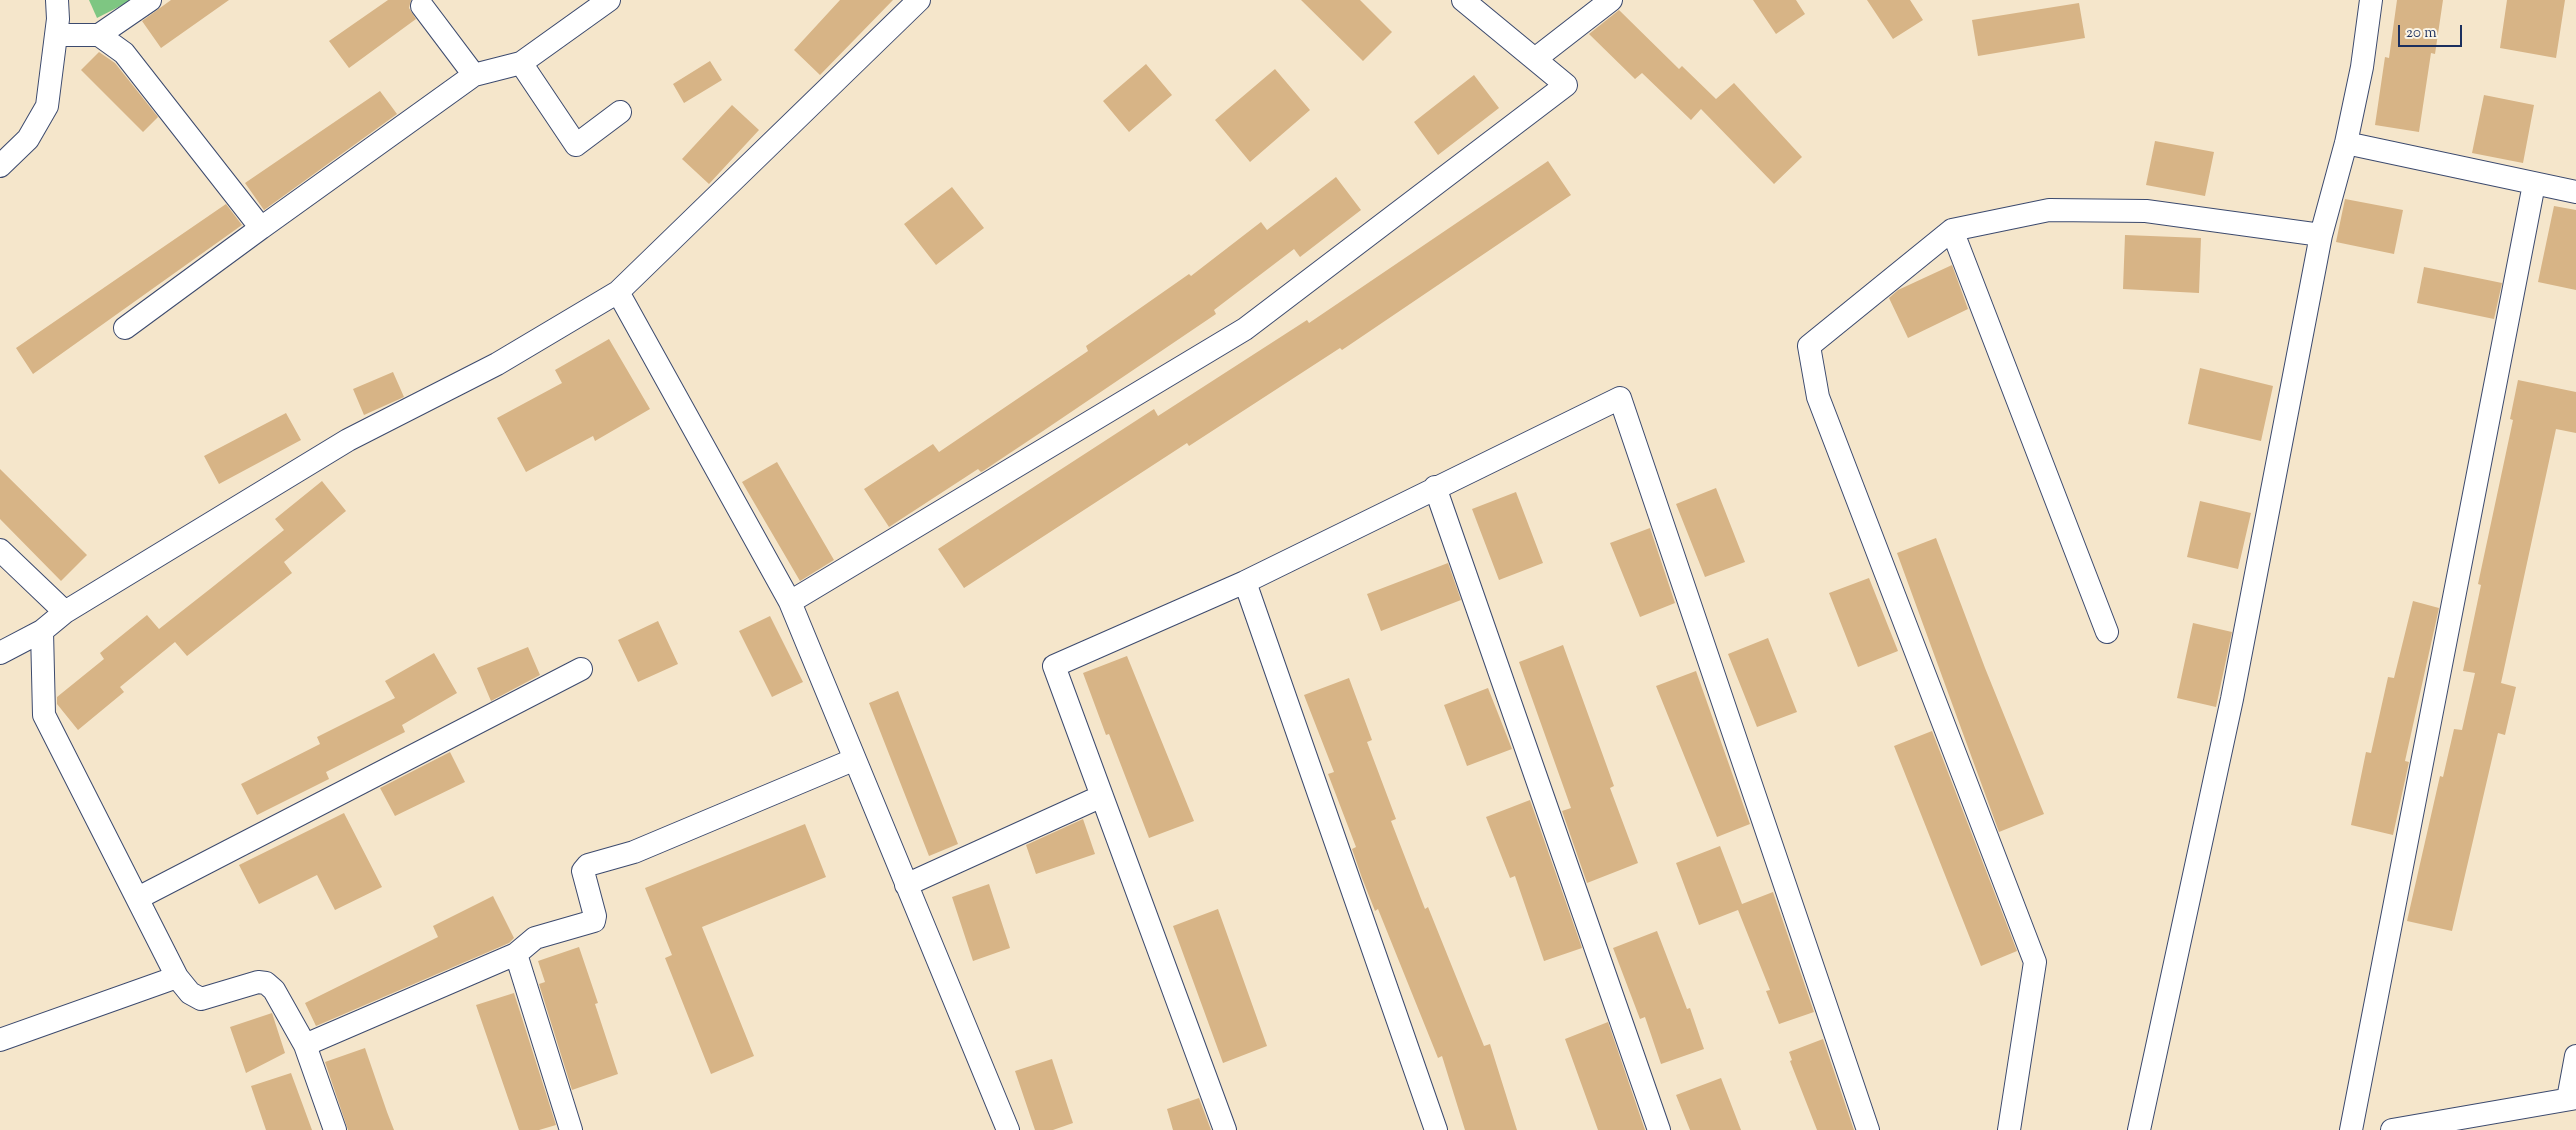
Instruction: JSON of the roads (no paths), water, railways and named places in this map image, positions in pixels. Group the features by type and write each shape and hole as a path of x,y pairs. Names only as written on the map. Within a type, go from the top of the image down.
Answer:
{"street":[{"path":"0,166 28,139 47,106 56,35 57,0"},
{"path":"56,35 99,35 150,0"},
{"path":"125,328 474,75 521,63 609,0"},
{"path":"0,653 42,631 64,612 348,440 497,364 618,292 918,0"},
{"path":"790,602 1245,329 1566,85 1463,0"},
{"path":"1535,59 1611,0"},
{"path":"2138,1130 2232,699 2321,235 2346,143 2362,67 2370,0"},
{"path":"422,6 474,75"},
{"path":"99,35 124,53 261,228"},
{"path":"521,63 576,145 620,112"},
{"path":"2346,143 2576,192"},
{"path":"2350,1130 2534,184"},
{"path":"2009,1130 2035,962 1818,397 1809,346 1952,230 2049,210 2117,210 2146,211 2321,235"},
{"path":"1952,230 2107,632"},
{"path":"618,292 790,602 853,760 1008,1130"},
{"path":"1225,1130 1054,666 1245,582 1435,487 1620,398 1868,1130"},
{"path":"1435,487 1659,1130"},
{"path":"0,550 64,612"},
{"path":"1245,582 1436,1130"},
{"path":"42,631 44,715 177,977 190,994 200,999 258,982 266,983 274,990 305,1045 335,1130"},
{"path":"138,898 581,669"},
{"path":"305,1045 516,954 535,938 594,921 595,916 583,871 588,865 634,852 853,760"},
{"path":"906,885 1102,796"},
{"path":"516,954 571,1130"},
{"path":"0,1040 177,977"},
{"path":"2392,1130 2572,1098 2576,1056"}]}
